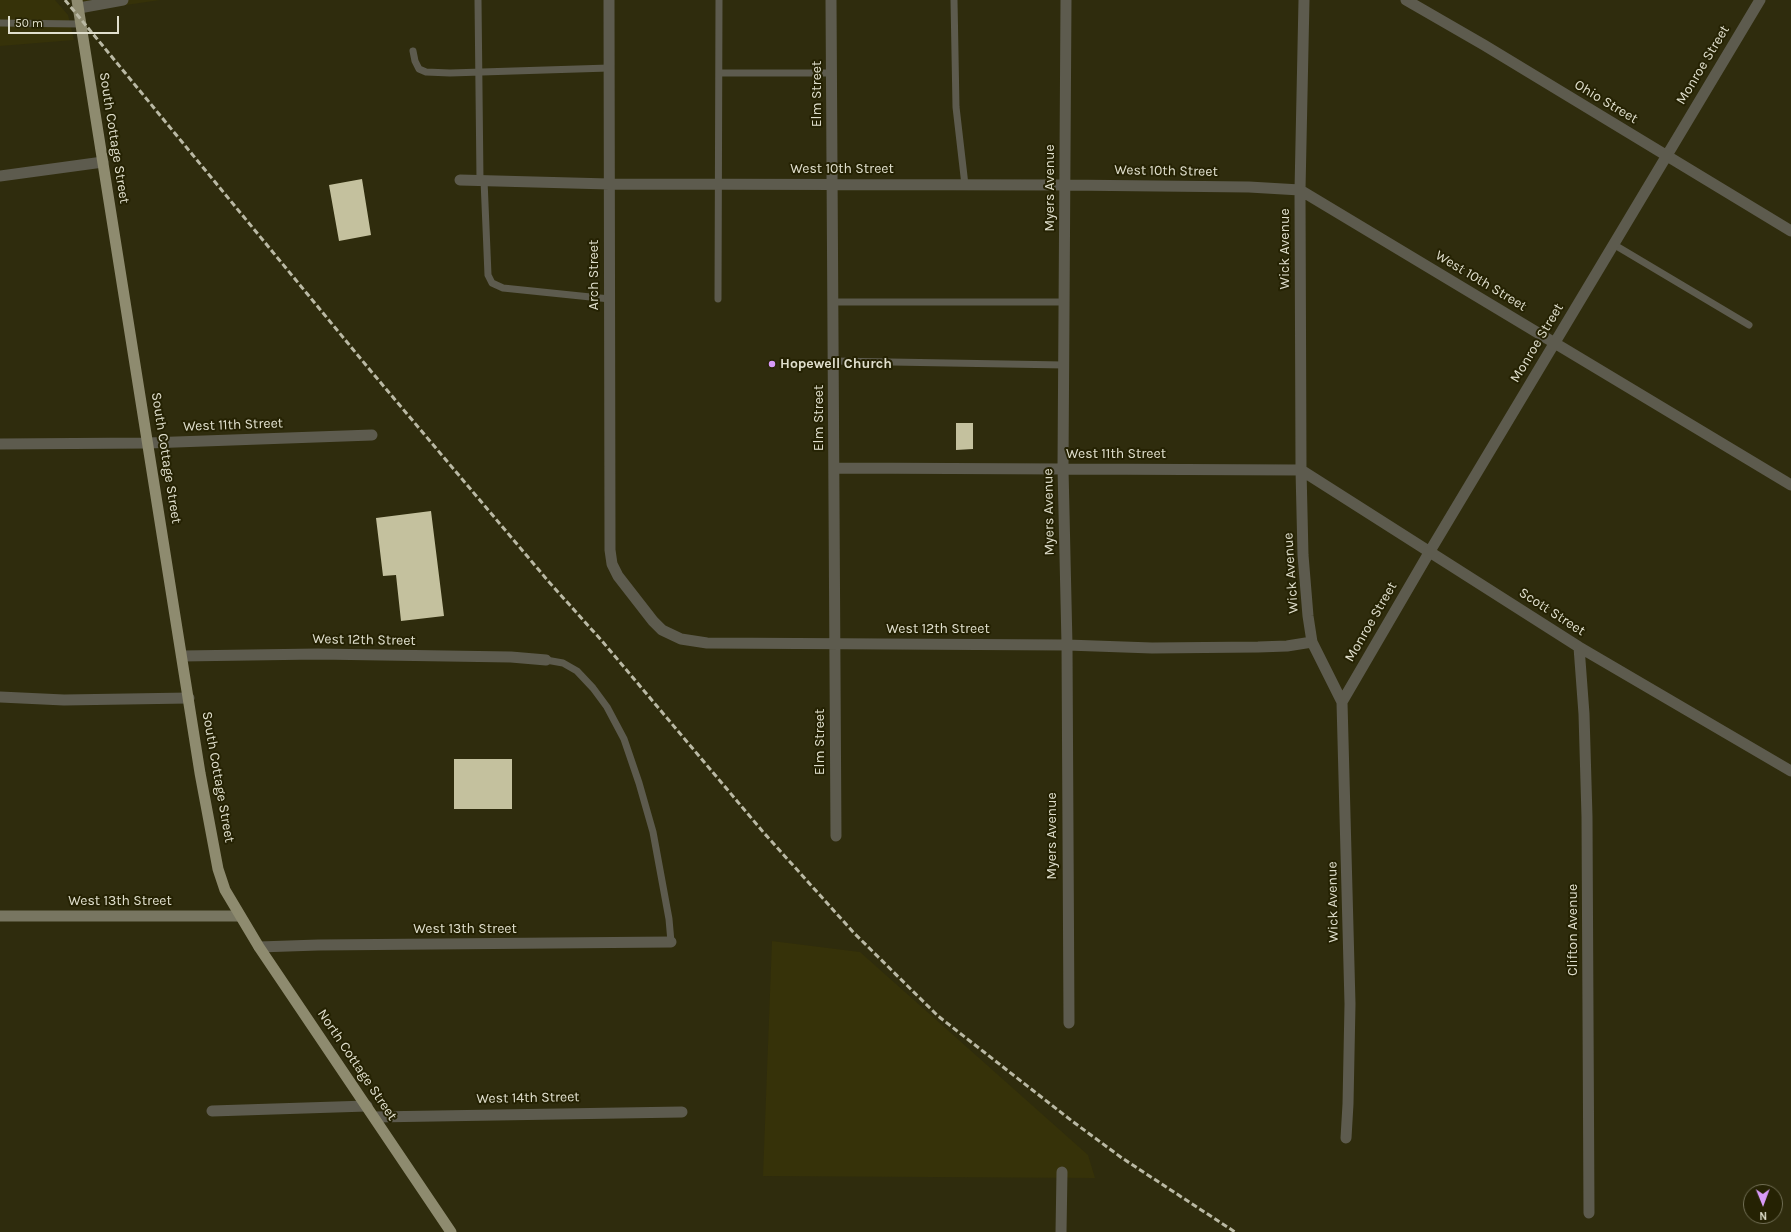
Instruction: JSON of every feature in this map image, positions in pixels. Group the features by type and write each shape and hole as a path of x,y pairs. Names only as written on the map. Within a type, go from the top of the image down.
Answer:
{"main road":[{"name":"South Cottage Street","path":"78,4 200,773 218,869 225,890 239,916"},
{"name":"West 13th Street","path":"0,916 239,916"},
{"name":"North Cottage Street","path":"239,916 451,1232"}],"street":[{"path":"78,4 123,0"},
{"name":"Arch Street","path":"609,0 610,550"},
{"name":"Elm Street","path":"832,0 836,836"},
{"name":"Myers Avenue","path":"1066,0 1063,468 1067,645 1069,1023"},
{"name":"Wick Avenue","path":"1304,0 1300,190 1301,470 1306,595 1312,642 1342,702 1350,1004 1346,1138"},
{"name":"Ohio Street","path":"1406,0 1484,45 1791,231"},
{"name":"Monroe Street","path":"1342,702 1430,551 1760,0"},
{"path":"0,176 103,162"},
{"name":"West 10th Street","path":"460,180 609,184 1064,185 1265,188 1300,190 1791,485"},
{"name":"West 11th Street","path":"0,444 148,443 372,435"},
{"name":"West 11th Street","path":"834,468 1301,470"},
{"name":"Scott Street","path":"1301,470 1579,647 1791,771"},
{"name":"West 12th Street","path":"610,550 612,564 624,586 653,621 671,636 691,642 1067,645 1152,648 1287,646 1312,642"},
{"name":"Clifton Avenue","path":"1579,647 1584,714 1587,816 1589,1213"},
{"name":"West 12th Street","path":"182,656 318,654 442,655 546,660"},
{"path":"0,697 64,700 189,698"},
{"name":"West 13th Street","path":"259,947 671,942"},
{"path":"212,1111 367,1106"},
{"name":"West 14th Street","path":"374,1117 682,1112"},
{"path":"1061,1232 1062,1172"}],"lane":[{"path":"478,0 482,180 488,275 492,283 503,288 610,299"},
{"path":"718,299 720,184 719,0"},
{"path":"954,0 956,107 965,185"},
{"path":"0,23 80,24"},
{"path":"413,51 419,69 426,72 609,68"},
{"path":"719,73 832,73"},
{"path":"1613,244 1749,325"},
{"path":"833,302 1064,302"},
{"path":"833,361 1064,366"},
{"path":"546,660 562,663 578,671 593,688 606,707 624,739 639,783 653,832 669,918 671,942"}],"shaded area":[{"path":"0,0 55,0 68,15 74,40 0,46"},
{"path":"74,0 160,0 85,11"},
{"path":"772,941 860,952 1088,1155 1095,1178 763,1176"}],"building":[{"path":"362,179 371,235 339,241 329,185"},
{"path":"956,423 973,423 973,449 956,450"},
{"path":"431,511 444,616 401,621 396,575 383,576 376,518"},
{"path":"454,759 512,759 512,809 454,809"}],"railway":[{"path":"65,0 370,370 549,582 602,641 764,833 854,933 938,1016 1072,1121 1122,1158 1235,1232"}],"place":[{"name":"Hopewell Church","path":"772,364"}]}
